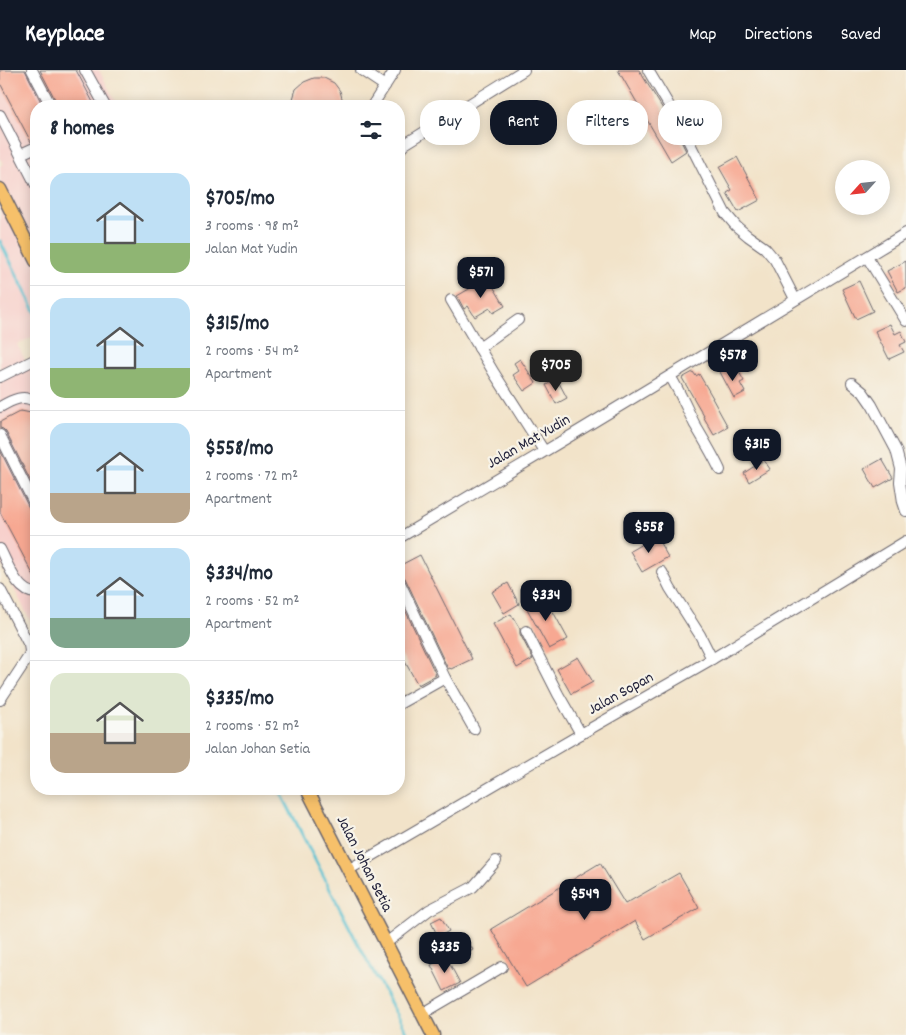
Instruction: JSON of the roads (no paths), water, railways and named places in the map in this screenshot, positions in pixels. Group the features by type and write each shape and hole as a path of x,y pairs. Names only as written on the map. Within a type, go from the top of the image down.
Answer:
{"main road":[{"path":"0,189 30,250"},
{"name":"Jalan Johan Setia","path":"310,795 433,1035"}],"street":[{"path":"32,70 48,100"},
{"path":"85,70 102,100"},
{"path":"361,70 385,86"},
{"path":"376,100 395,70"},
{"path":"405,145 524,70"},
{"path":"648,70 680,124 725,213 736,226 765,248 775,260 795,299"},
{"path":"0,115 30,173"},
{"path":"21,154 30,150"},
{"name":"Jalan Mat Yudin","path":"405,534 906,233"},
{"path":"867,257 906,321"},
{"path":"451,300 544,451"},
{"path":"479,348 518,320"},
{"path":"0,377 30,362"},
{"path":"670,376 720,470"},
{"path":"852,383 863,392 872,405 896,450 901,469 900,482 906,511"},
{"path":"0,407 25,398 30,399"},
{"path":"0,435 30,495"},
{"name":"Jalan Sopan","path":"348,870 712,659 906,541"},
{"path":"0,549 19,586 30,592"},
{"path":"662,572 700,635 712,659"},
{"path":"0,589 29,645 30,651 0,700"},
{"path":"405,595 445,678 474,729"},
{"path":"526,631 580,734"},
{"path":"405,701 445,678"},
{"path":"386,943 429,910 473,887 496,861"},
{"path":"422,1014 502,967"}],"waterway":[{"path":"0,241 30,301"},
{"path":"282,795 356,940 408,1035"}]}
